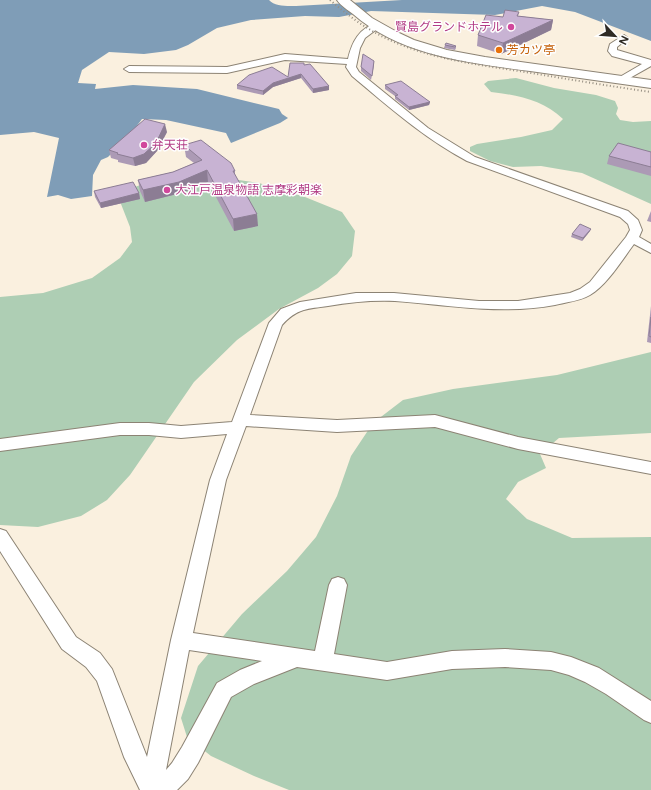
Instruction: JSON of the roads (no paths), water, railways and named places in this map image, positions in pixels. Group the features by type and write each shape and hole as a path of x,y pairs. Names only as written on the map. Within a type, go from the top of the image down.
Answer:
{"highway":[{"path":"343,0 376,26 402,39 456,55 651,84"}],"street":[{"path":"152,790 181,640 218,480 276,323 286,312 300,306 356,297 394,297 479,305 518,305 573,297 585,292 595,285 632,238 636,227 630,218 624,214 471,159 440,143 430,136 355,74 351,67 356,44 369,30 376,26"},
{"path":"621,80 650,63 615,54 612,51 613,46 624,38"},
{"path":"129,69 227,70 285,57 352,62"},
{"path":"632,238 651,249"},
{"path":"0,445 120,429 149,429 181,432 238,423 337,426 435,421 518,443 651,468"},
{"path":"0,536 69,642 93,660 105,676 135,757 152,790"},
{"path":"323,662 338,585"},
{"path":"181,640 387,671 458,660 505,658 551,661 571,666 592,675 613,687 651,713"},
{"path":"152,790 167,785 180,770 190,755 214,705 224,690 247,677 296,658"}],"water":[{"path":"0,0 269,0 278,5 296,6 402,0 651,0 651,41 575,12 542,6 495,15 371,11 339,17 305,16 251,20 217,28 188,45 176,50 144,54 109,52 82,70 78,83 96,84 95,89 133,85 197,89 279,109 282,114 288,118 280,123 231,143 226,133 166,120 142,119 130,135 108,157 101,160 93,175 92,196 71,199 58,195 47,197 59,138 34,132 0,135"}],"railway":[{"path":"330,0 351,17 374,32 392,41 429,54 486,66 651,92"}],"place":[{"name":"賢島グランドホテル","path":"511,27"},
{"name":"芳カツ亭","path":"499,50"},
{"name":"弁天荘","path":"144,145"},
{"name":"大江戸温泉物語 志摩彩朝楽","path":"167,190"}]}
